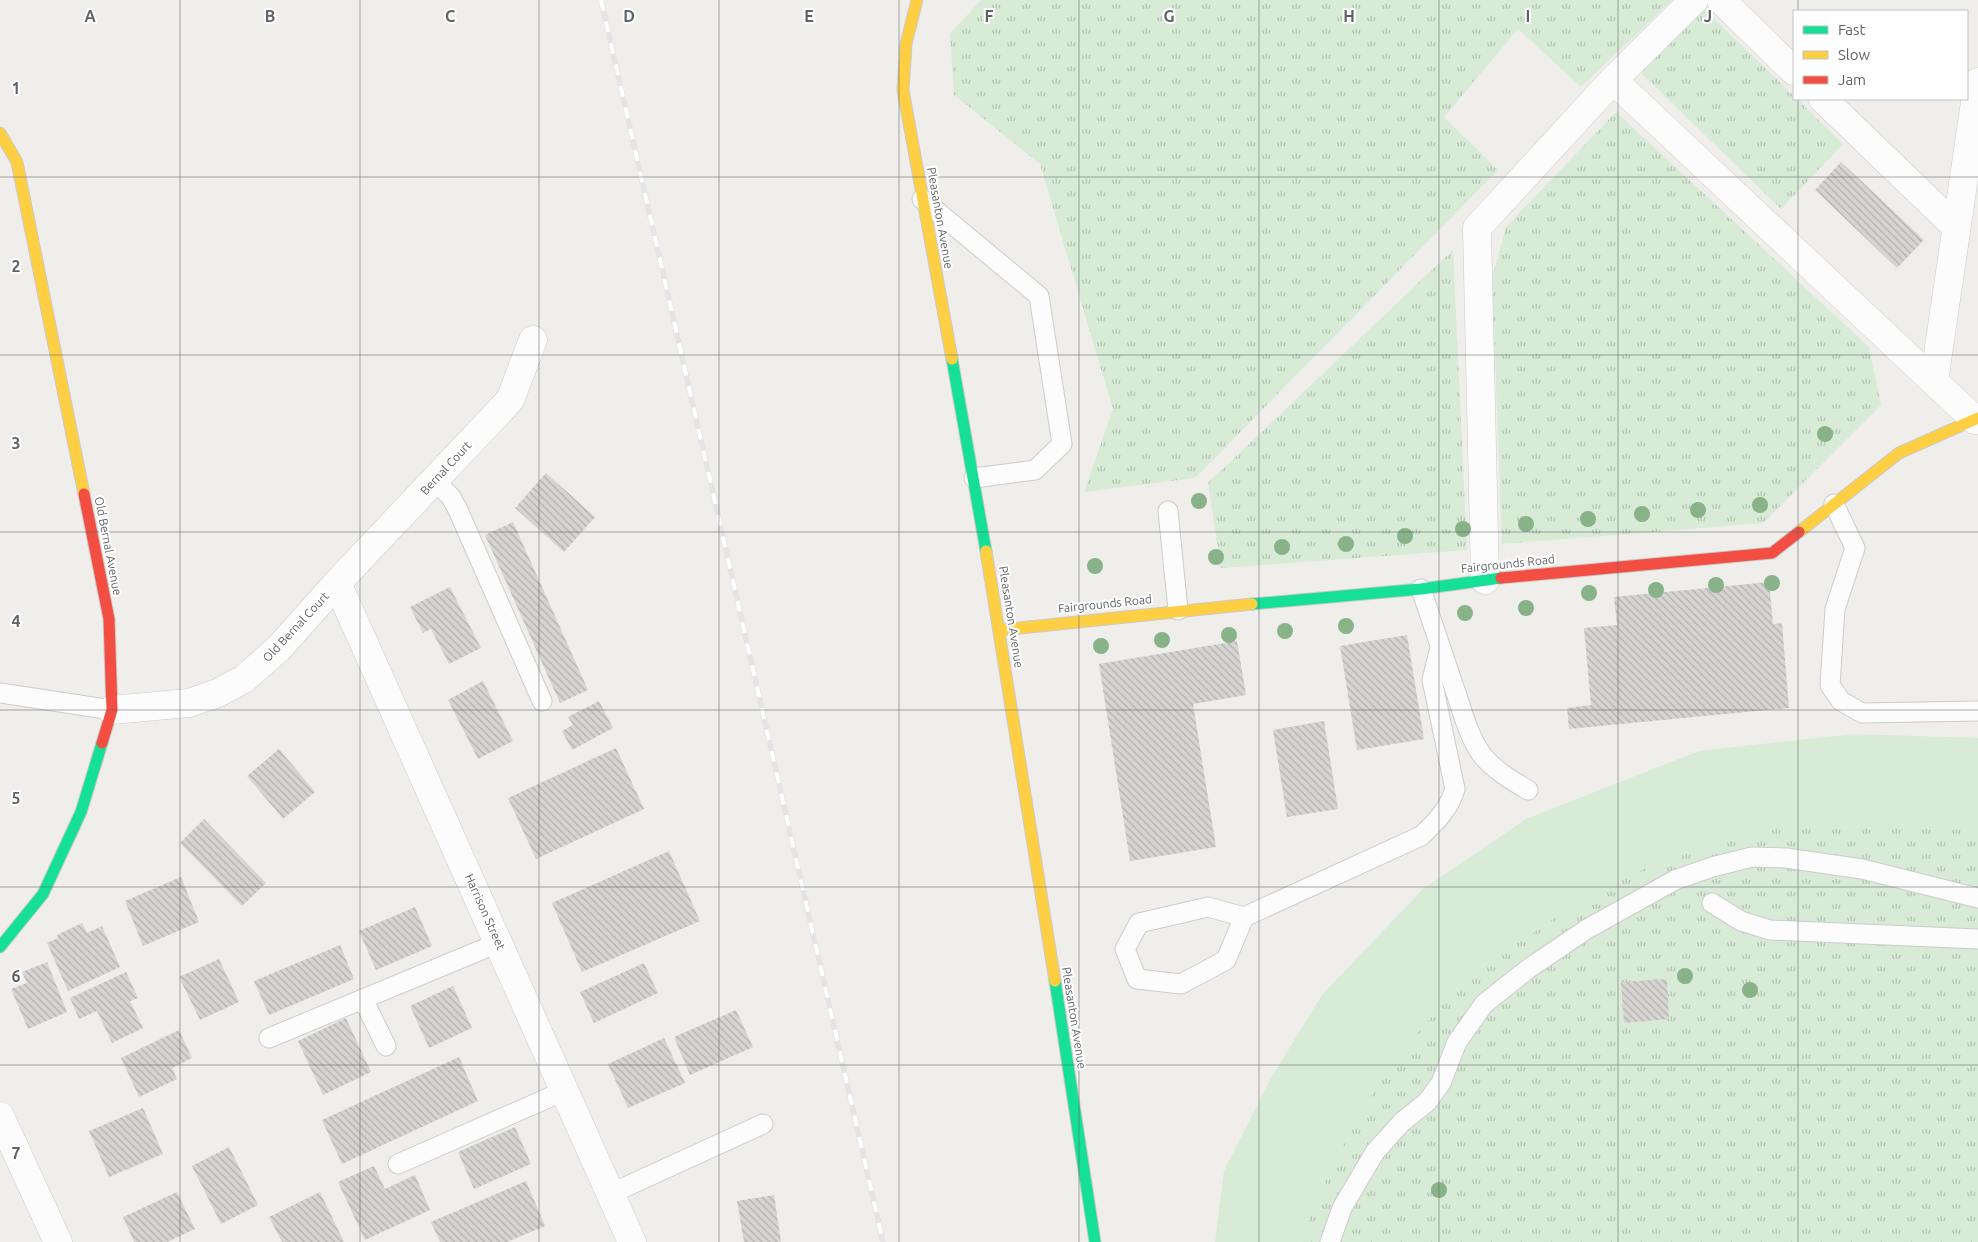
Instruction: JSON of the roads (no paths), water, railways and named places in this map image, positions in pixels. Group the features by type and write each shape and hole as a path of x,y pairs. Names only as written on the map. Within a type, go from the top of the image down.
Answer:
{"street":[{"name":"Pleasanton Avenue","path":"917,0 908,23 904,55 903,90 1000,630 1095,1242"},
{"path":"1484,580 1477,228 1613,80 1692,0"},
{"path":"1721,0 1793,70"},
{"path":"1613,80 1977,419"},
{"path":"1934,381 1956,228 1972,162 1978,82"},
{"path":"1824,100 1956,228"},
{"name":"Old Bernal Avenue","path":"0,133 17,162 109,619 112,710 81,812 43,894 0,947"},
{"name":"Bernal Court","path":"337,583 510,400 533,340"},
{"name":"Fairgrounds Road","path":"1000,630 1178,610 1421,589 1484,580 1772,553 1899,453 1977,419"},
{"name":"Old Bernal Court","path":"112,710 189,703 218,693 244,679 280,648 337,583"},
{"name":"Harrison Street","path":"337,583 632,1242"},
{"path":"0,1116 58,1242"}],"lane":[{"path":"922,199 1039,296 1062,444 1036,470 974,478"},
{"path":"434,480 451,497 458,510 542,701"},
{"path":"1834,504 1855,548 1835,609 1830,685 1841,701 1862,713 1978,712"},
{"path":"1168,511 1178,610"},
{"path":"1421,589 1469,729 1482,754 1504,776 1528,790"},
{"path":"1244,916 1226,960 1182,984 1137,979 1125,948 1139,923 1208,907 1244,916 1421,836 1443,814 1451,802 1455,789 1432,680 1440,648"},
{"path":"0,693 112,710"},
{"path":"1330,1242 1342,1208 1375,1152 1402,1122 1432,1096 1441,1083 1457,1042 1484,1004 1528,969 1587,929 1675,880 1712,866 1752,857 1786,858 1862,869 1978,898"},
{"path":"1712,903 1741,921 1770,930 1978,939"},
{"path":"269,1038 498,943"},
{"path":"363,999 386,1046"},
{"path":"398,1164 564,1091"},
{"path":"610,1194 763,1124"}],"railway":[{"path":"601,0 883,1242"}]}
